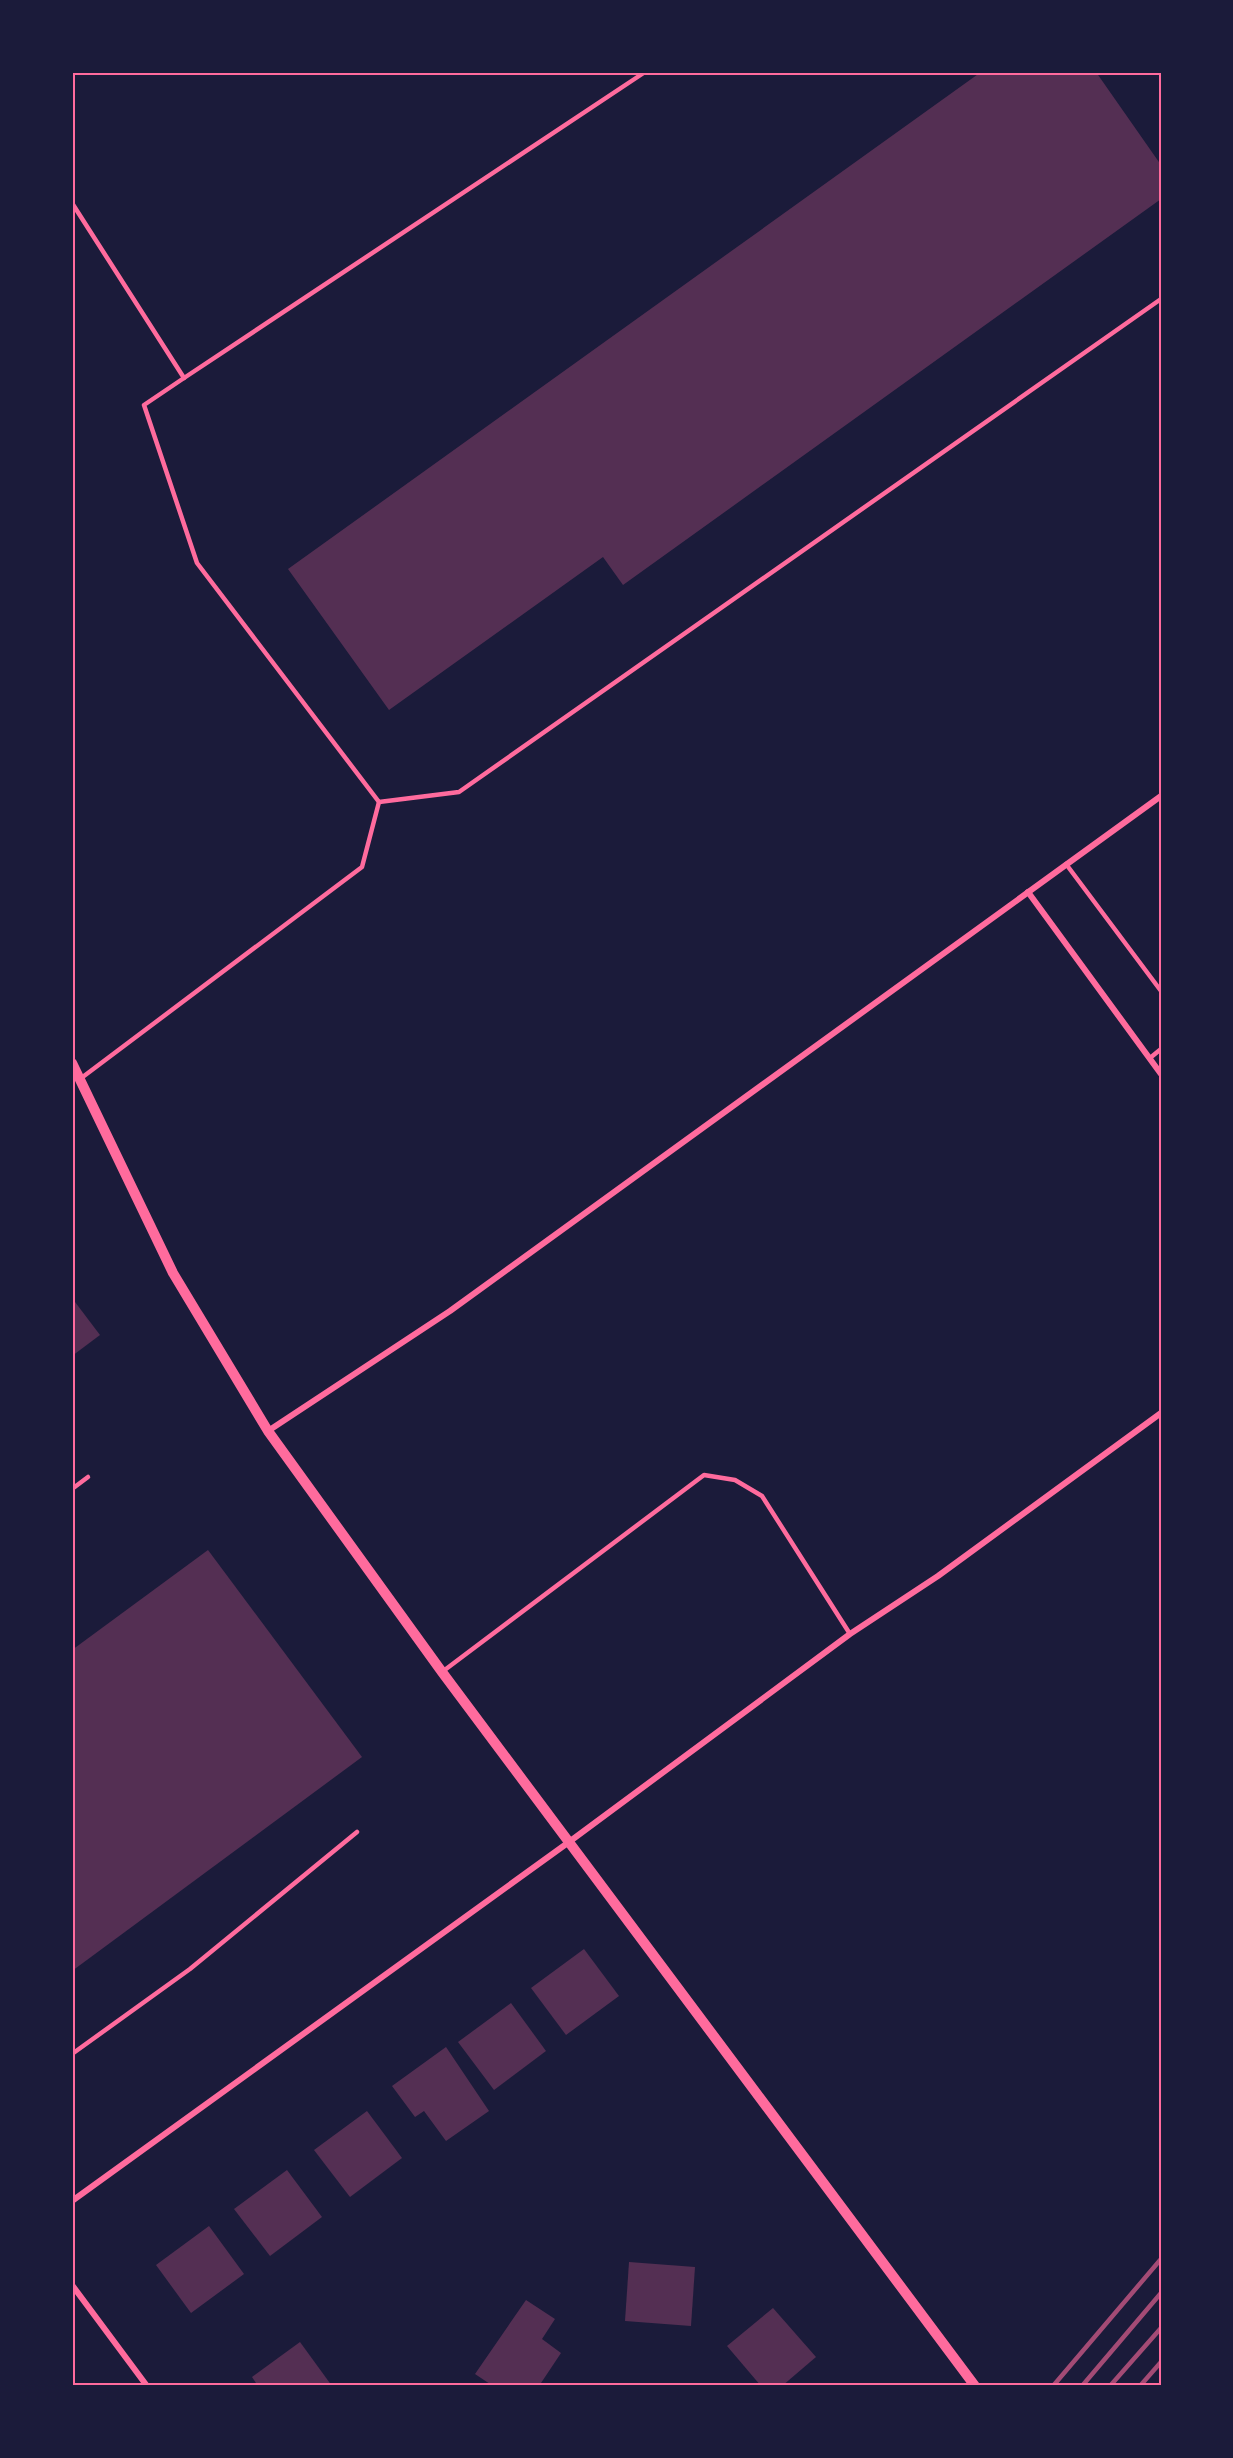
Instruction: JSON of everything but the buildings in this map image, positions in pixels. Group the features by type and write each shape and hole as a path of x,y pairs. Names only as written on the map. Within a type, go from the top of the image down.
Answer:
{"street":[{"path":"268,1431 450,1311 1161,796"},
{"path":"1028,892 1161,1074"},
{"path":"72,1063 173,1273 268,1431 442,1672 975,2386"},
{"path":"72,2201 568,1842 850,1634 938,1576 1161,1413"},
{"path":"72,2285 147,2386"}],"lane":[{"path":"379,802 197,562 144,405 645,72"},
{"path":"72,203 184,378"},
{"path":"379,802 459,792 1161,299"},
{"path":"80,1079 362,867 379,802"},
{"path":"1066,864 1161,992"},
{"path":"1150,1058 1161,1049"},
{"path":"442,1672 704,1475 735,1480 762,1496 850,1634"},
{"path":"72,1489 88,1477"},
{"path":"72,2054 190,1969 357,1832"}],"railway":[{"path":"1053,2386 1161,2259"},
{"path":"1082,2386 1161,2293"},
{"path":"1110,2386 1161,2328"},
{"path":"1140,2386 1161,2362"}]}
